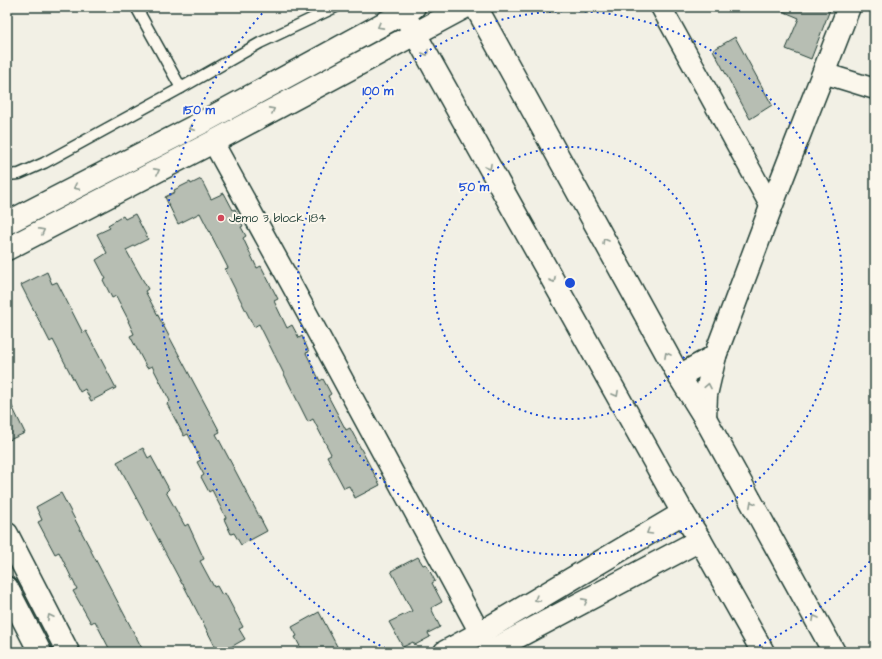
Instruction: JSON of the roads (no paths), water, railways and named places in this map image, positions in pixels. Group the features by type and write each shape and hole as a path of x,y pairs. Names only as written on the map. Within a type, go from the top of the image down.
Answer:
{"street":[{"path":"7,249 213,142 464,7"},
{"path":"476,7 679,376 705,418 834,652"},
{"path":"661,7 771,207"},
{"path":"705,418 706,395 715,356 849,7"},
{"path":"7,223 203,122 406,9 415,34 683,513 764,652"},
{"path":"823,73 875,89"},
{"path":"213,142 480,633"},
{"path":"679,376 715,356"},
{"path":"445,652 480,633 683,513"},
{"path":"7,534 68,652"},
{"path":"489,652 700,540"},
{"path":"7,588 40,652"}],"lane":[{"path":"136,7 181,88"},
{"path":"7,175 19,174 44,163 260,43 336,7"}],"place":[{"name":"Jemo 3 block 184","path":"221,218"}]}
